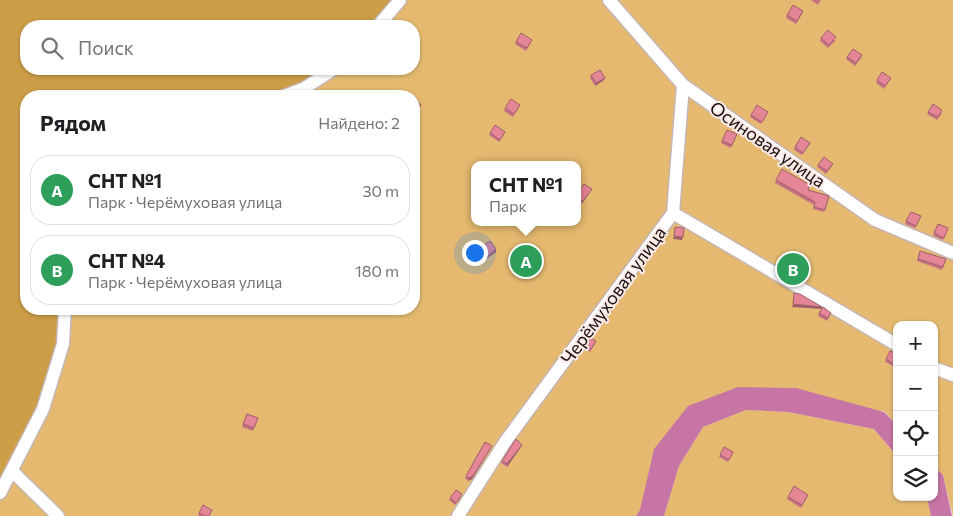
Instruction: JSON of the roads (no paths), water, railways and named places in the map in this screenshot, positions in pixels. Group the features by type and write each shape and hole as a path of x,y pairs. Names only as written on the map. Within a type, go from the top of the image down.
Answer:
{"street":[{"path":"383,20 400,0"},
{"name":"Осиновая улица","path":"609,0 683,85 875,220 953,253"},
{"path":"300,90 325,75"},
{"path":"673,213 683,85"},
{"name":"Черёмуховая улица","path":"458,516 505,442 673,213 893,344"},
{"path":"0,492 43,409 63,344 65,315"},
{"path":"938,369 953,375"},
{"path":"12,471 58,516"}],"place":[{"name":"СНТ №1","path":"526,261"},
{"name":"СНТ №4","path":"793,269"}]}
